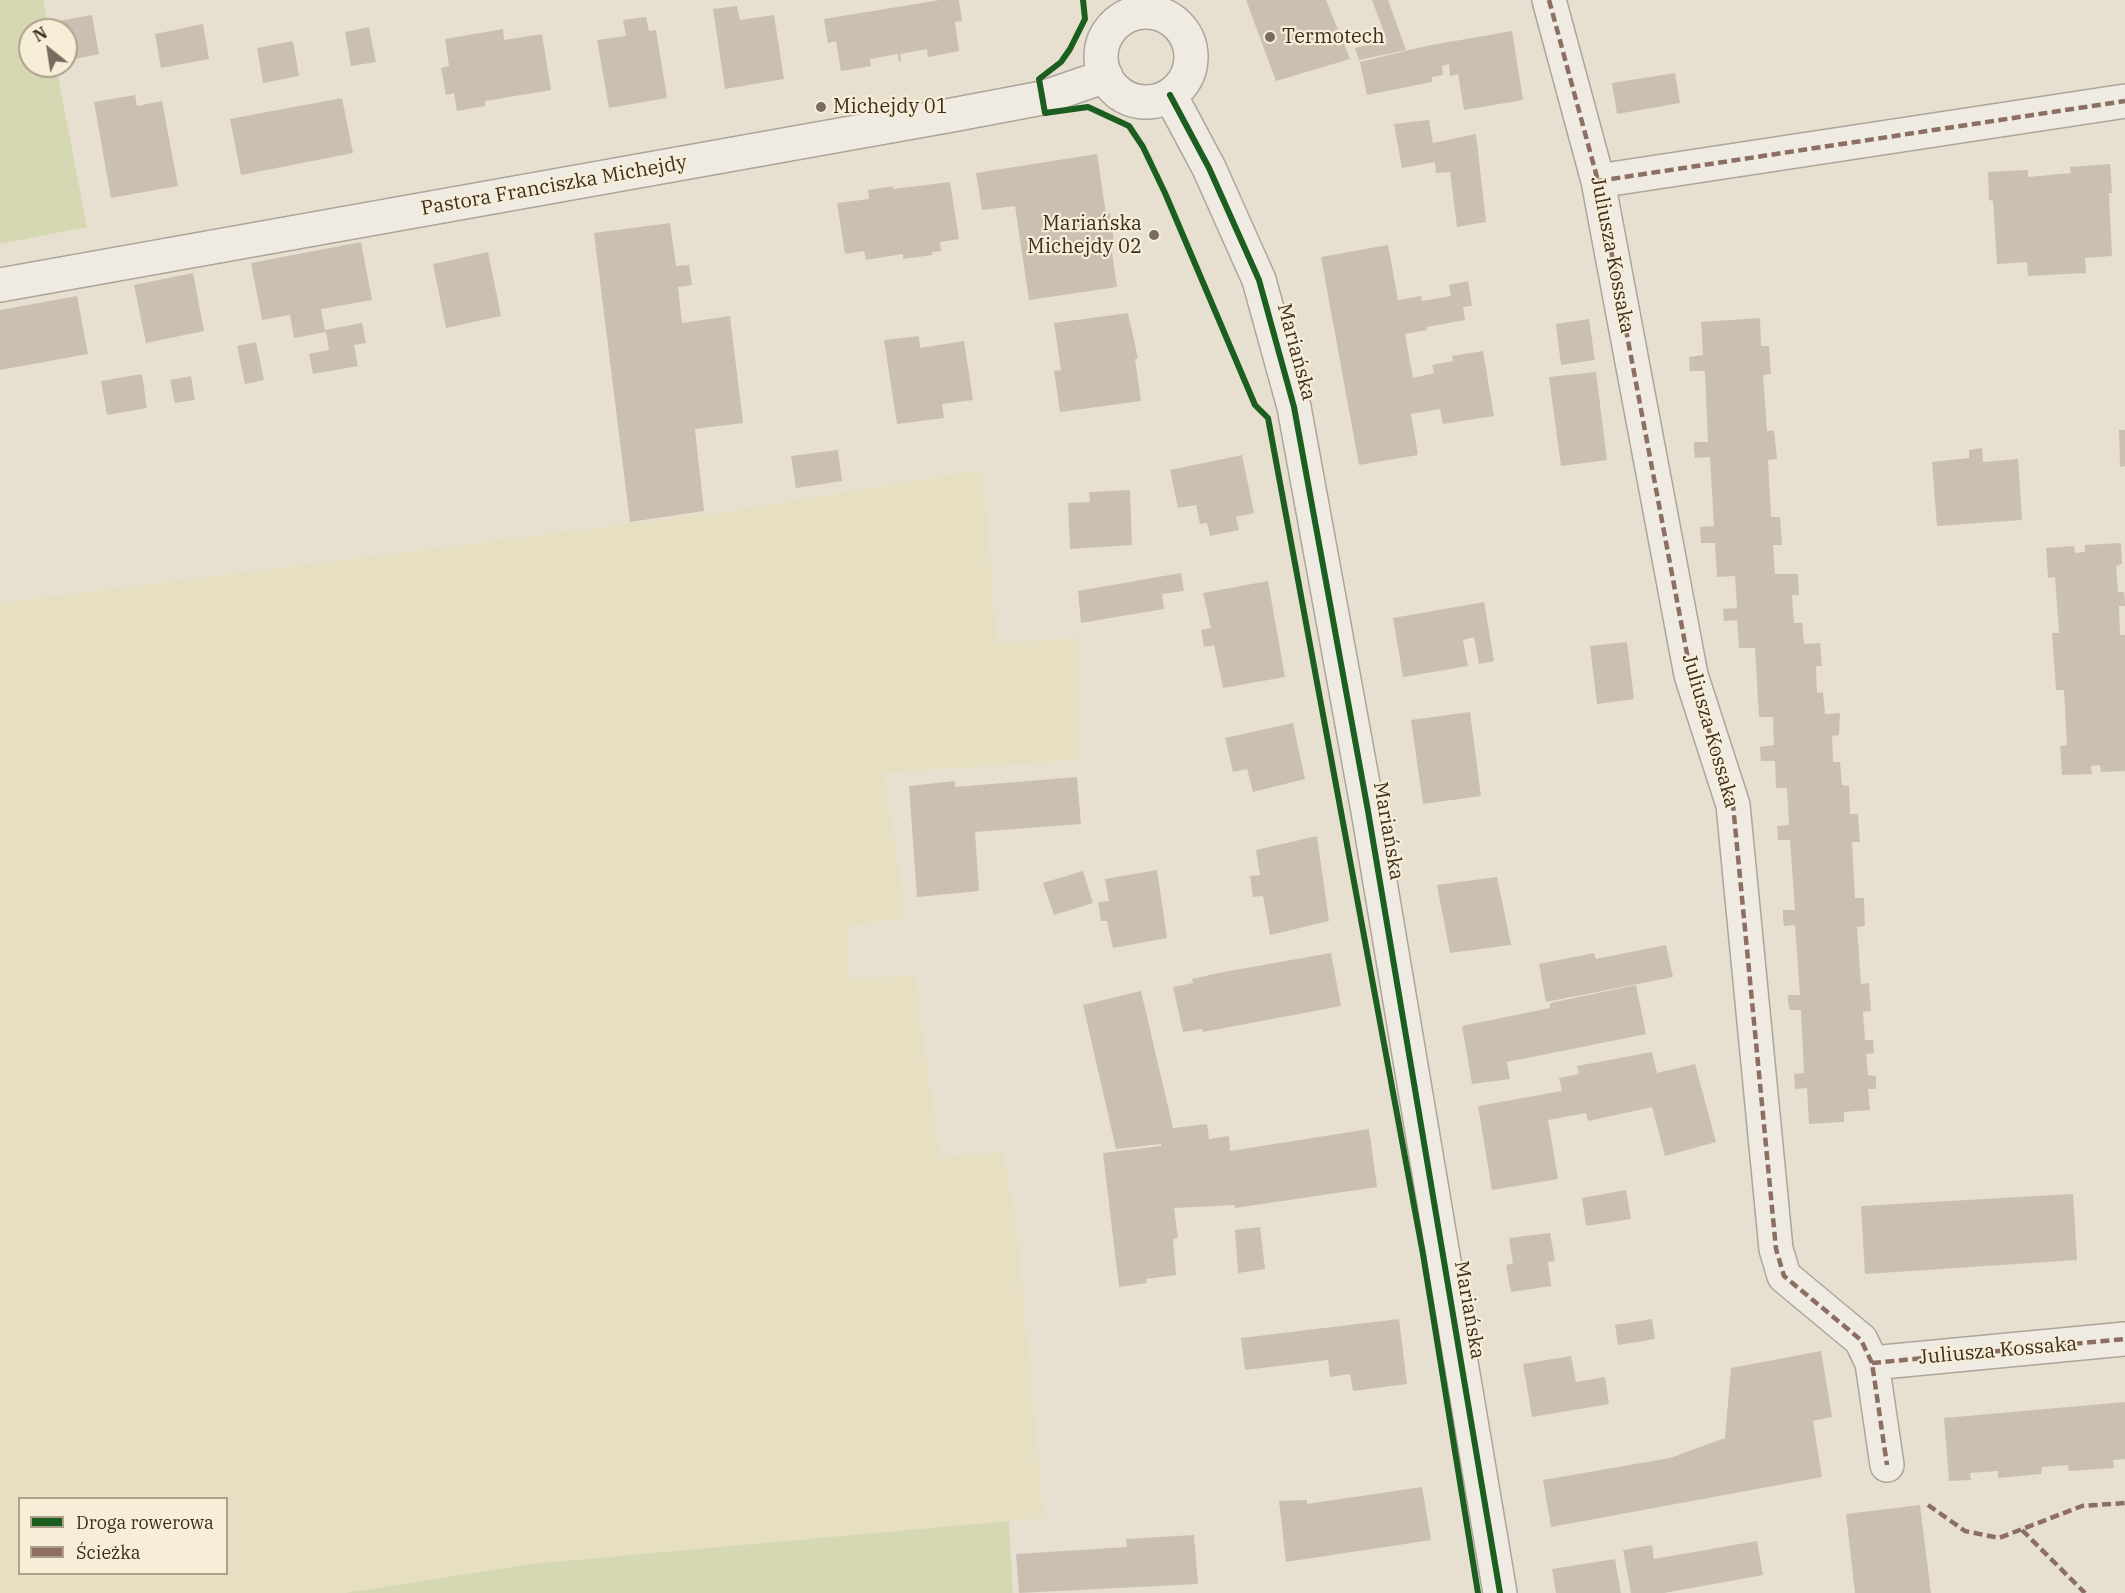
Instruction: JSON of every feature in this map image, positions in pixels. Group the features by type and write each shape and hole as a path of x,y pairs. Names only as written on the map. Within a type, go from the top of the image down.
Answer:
{"street":[{"name":"Juliusza Kossaka","path":"1549,0 1598,181 1691,675 1733,805 1776,1249 1784,1276 1861,1340 1872,1363 1887,1465"},
{"path":"1125,8 1152,13 1171,8 1190,44 1191,58 1186,80 1170,95 1146,102 1130,99 1115,90 1106,76 1101,60 1106,37 1125,8"},
{"name":"Pastora Franciszka Michejdy","path":"0,285 952,116 1042,98 1106,76"},
{"name":"Mariańska","path":"1170,95 1209,168 1259,280 1294,407 1368,811 1500,1593"},
{"path":"1598,181 2125,101"},
{"name":"Juliusza Kossaka","path":"1872,1363 2125,1339"}],"shaded area":[{"path":"983,470 997,644 1079,637 1080,760 884,773 906,918 847,926 847,978 915,976 940,1158 1003,1151 1016,1220 1044,1518 531,1564 345,1593 0,1593 0,603 736,510"}],"green space":[{"path":"0,0 43,0 47,18 18,18 18,78 58,78 87,227 0,244"},
{"path":"1009,1521 1013,1593 345,1593 531,1564"}],"building":[{"path":"940,0 959,0 962,21 955,22 959,51 928,57 927,49 900,54 901,61 899,62 898,54 870,59 871,66 841,71 836,41 828,43 824,19"},
{"path":"1246,0 1326,0 1350,59 1276,81"},
{"path":"1372,0 1388,0 1406,50 1359,60 1355,48 1387,40"},
{"path":"737,6 740,20 774,15 784,79 725,89 713,9"},
{"path":"92,15 99,54 78,58 78,18 75,18"},
{"path":"646,17 649,31 656,30 667,98 609,108 597,40 626,36 623,20"},
{"path":"203,24 209,59 161,68 155,34"},
{"path":"369,27 376,62 351,66 345,32"},
{"path":"503,29 504,40 542,34 551,90 485,101 485,106 457,111 454,93 446,95 441,68 449,66 445,39"},
{"path":"1512,31 1523,100 1464,110 1458,74 1450,76 1449,64 1442,66 1443,75 1432,77 1432,82 1367,95 1360,62 1426,46"},
{"path":"293,41 299,76 263,83 257,48"},
{"path":"1675,73 1680,103 1617,114 1612,83"},
{"path":"135,95 137,106 162,101 178,186 111,198 94,102"},
{"path":"342,98 353,153 241,175 230,119"},
{"path":"1429,120 1433,143 1476,134 1486,222 1457,227 1450,172 1436,173 1435,162 1402,168 1394,124"},
{"path":"1097,154 1106,214 1110,213 1114,245 1111,246 1117,287 1029,300 1015,206 982,210 976,173"},
{"path":"2110,164 2112,256 2085,258 2086,273 2028,276 2027,262 1997,264 1993,201 1989,200 1988,172 2028,170 2028,177 2071,173 2070,167"},
{"path":"950,182 959,239 940,242 941,251 932,252 932,255 903,259 903,254 866,260 864,251 845,254 837,203 869,199 868,190"},
{"path":"670,223 676,266 689,265 692,285 678,287 682,323 730,316 743,423 695,429 704,511 630,522 594,233"},
{"path":"361,242 372,300 321,309 325,330 362,323 366,343 354,345 358,366 313,374 309,354 329,350 326,332 294,338 290,315 262,320 251,263"},
{"path":"1388,245 1398,300 1421,296 1422,301 1451,296 1449,285 1468,281 1472,306 1463,307 1465,320 1427,327 1427,330 1405,334 1413,378 1434,373 1432,365 1453,361 1452,356 1483,351 1494,416 1443,424 1440,409 1411,414 1418,455 1359,465 1321,257"},
{"path":"488,252 501,316 446,328 433,264"},
{"path":"193,273 204,331 146,343 134,285"},
{"path":"77,296 88,354 0,370 0,310"},
{"path":"1128,313 1138,358 1135,359 1141,401 1060,412 1054,371 1061,370 1054,323"},
{"path":"1760,318 1761,346 1769,346 1771,374 1763,375 1767,431 1774,430 1777,459 1768,460 1771,517 1780,517 1782,545 1773,545 1775,574 1798,574 1799,595 1792,595 1794,623 1802,623 1804,644 1820,643 1822,666 1816,666 1817,693 1823,692 1825,714 1840,713 1839,735 1832,736 1833,762 1840,762 1842,785 1849,786 1850,814 1858,814 1860,842 1852,842 1855,898 1864,898 1865,926 1857,927 1861,984 1869,983 1871,1011 1863,1012 1865,1040 1873,1040 1874,1053 1866,1054 1868,1075 1876,1076 1876,1089 1868,1089 1870,1110 1844,1112 1844,1122 1809,1124 1807,1088 1795,1089 1794,1074 1804,1073 1801,1010 1790,1010 1788,995 1800,995 1795,925 1784,926 1783,910 1795,910 1790,840 1778,840 1777,826 1789,825 1787,788 1776,788 1775,761 1761,761 1760,747 1774,745 1773,717 1759,717 1755,648 1739,648 1737,620 1724,621 1723,609 1737,608 1735,576 1717,577 1715,543 1701,543 1700,527 1714,526 1710,457 1695,458 1694,450 1694,442 1708,442 1705,371 1690,371 1689,357 1703,355 1701,322"},
{"path":"1589,319 1595,360 1561,365 1556,324"},
{"path":"919,336 920,348 964,341 973,400 942,404 944,418 897,424 884,340"},
{"path":"256,342 264,380 245,384 237,346"},
{"path":"1596,372 1607,460 1561,466 1549,377"},
{"path":"142,374 147,408 107,415 101,381"},
{"path":"191,376 195,400 175,403 170,380"},
{"path":"2119,430 2125,430 2125,466 2120,467"},
{"path":"1982,448 1983,462 2018,459 2022,520 1937,526 1932,462 1969,458 1969,450"},
{"path":"838,450 842,481 796,488 791,456"},
{"path":"1242,455 1254,513 1236,517 1239,530 1210,536 1207,523 1200,524 1196,505 1178,508 1170,470"},
{"path":"1130,490 1132,545 1070,549 1068,503 1090,502 1089,492"},
{"path":"2121,543 2122,564 2116,566 2118,592 2124,592 2125,602 2125,606 2119,606 2120,635 2125,635 2125,771 2101,772 2100,765 2091,766 2092,774 2062,775 2060,746 2067,745 2064,690 2056,690 2052,633 2059,633 2055,577 2048,578 2046,548 2074,546 2075,553 2085,552 2085,545"},
{"path":"1181,573 1184,591 1162,594 1164,609 1081,623 1078,591"},
{"path":"1268,581 1285,677 1223,688 1214,645 1204,647 1201,630 1211,628 1203,593"},
{"path":"1484,602 1494,661 1479,664 1474,637 1463,640 1468,666 1403,677 1393,618"},
{"path":"1627,642 1634,699 1597,704 1590,646"},
{"path":"1470,712 1481,796 1423,804 1411,720"},
{"path":"1293,723 1305,779 1253,792 1247,769 1233,772 1225,738"},
{"path":"1077,777 1081,824 975,832 979,891 917,897 909,786 955,781 955,787"},
{"path":"1317,836 1329,921 1270,935 1263,896 1253,897 1250,876 1260,875 1256,850"},
{"path":"1157,870 1167,938 1113,948 1107,921 1101,921 1098,902 1109,901 1105,879"},
{"path":"1083,871 1093,903 1054,915 1043,883"},
{"path":"1497,877 1511,945 1450,953 1437,885"},
{"path":"1666,945 1673,977 1546,1002 1539,964 1594,953 1596,959"},
{"path":"1331,953 1341,1006 1203,1032 1202,1029 1183,1032 1173,987 1193,983 1192,979 1218,973"},
{"path":"1636,985 1646,1034 1507,1062 1510,1079 1472,1084 1462,1026 1550,1008 1550,1003"},
{"path":"1141,991 1173,1128 1207,1124 1209,1139 1229,1136 1230,1151 1369,1129 1377,1187 1235,1208 1235,1205 1174,1208 1178,1238 1173,1239 1176,1275 1146,1279 1147,1283 1119,1287 1103,1153 1161,1146 1161,1144 1116,1149 1083,1005"},
{"path":"1652,1052 1657,1073 1695,1064 1716,1142 1665,1156 1652,1107 1588,1121 1586,1113 1548,1120 1558,1179 1492,1190 1478,1106 1562,1091 1559,1078 1579,1074 1577,1066"},
{"path":"1626,1190 1631,1219 1586,1226 1582,1198"},
{"path":"2073,1194 2077,1260 1865,1274 1861,1206"},
{"path":"1260,1227 1265,1269 1238,1273 1235,1230"},
{"path":"1550,1233 1555,1261 1548,1262 1551,1286 1511,1292 1506,1265 1513,1263 1509,1238"},
{"path":"1399,1319 1407,1384 1353,1391 1350,1374 1330,1377 1328,1360 1245,1370 1241,1338"},
{"path":"1652,1319 1655,1339 1618,1345 1615,1325"},
{"path":"1821,1351 1832,1417 1813,1421 1822,1477 1551,1527 1543,1480 1670,1458 1725,1438 1731,1368"},
{"path":"1571,1356 1576,1382 1605,1377 1609,1404 1532,1417 1523,1364"},
{"path":"2125,1402 2125,1459 2113,1460 2114,1468 2069,1471 2068,1465 2042,1467 2041,1474 1998,1478 1998,1471 1970,1473 1971,1480 1949,1481 1944,1418"},
{"path":"1422,1487 1431,1540 1286,1562 1279,1501 1307,1500 1307,1504"},
{"path":"1920,1505 1931,1593 1855,1593 1846,1514"},
{"path":"1194,1535 1198,1584 1019,1593 1016,1554 1127,1547 1126,1539"},
{"path":"1757,1541 1763,1575 1664,1593 1631,1593 1623,1550 1652,1545 1654,1559"},
{"path":"1615,1559 1621,1593 1556,1593 1552,1569"}],"marked path":[{"path":"1549,0 1598,181 1691,675 1733,805 1776,1249 1784,1276 1861,1340 1872,1363 1887,1465"},
{"path":"1598,181 2125,101"},
{"path":"1872,1363 2125,1339"},
{"path":"1928,1505 1965,1531 1999,1538 2082,1506 2125,1503"},
{"path":"2022,1530 2085,1593"}],"cycle path":[{"path":"1083,0 1085,19 1070,49 1061,62 1039,79 1045,113 1088,107 1129,126 1143,147 1165,193 1255,405 1268,418 1423,1254 1478,1593"},
{"path":"1170,95 1209,168 1259,280 1294,407 1368,811 1500,1593"}],"place":[{"name":"Termotech","path":"1270,37"},
{"name":"Michejdy 01","path":"821,107"},
{"name":"Mariańska Michejdy 02","path":"1154,235"}]}
